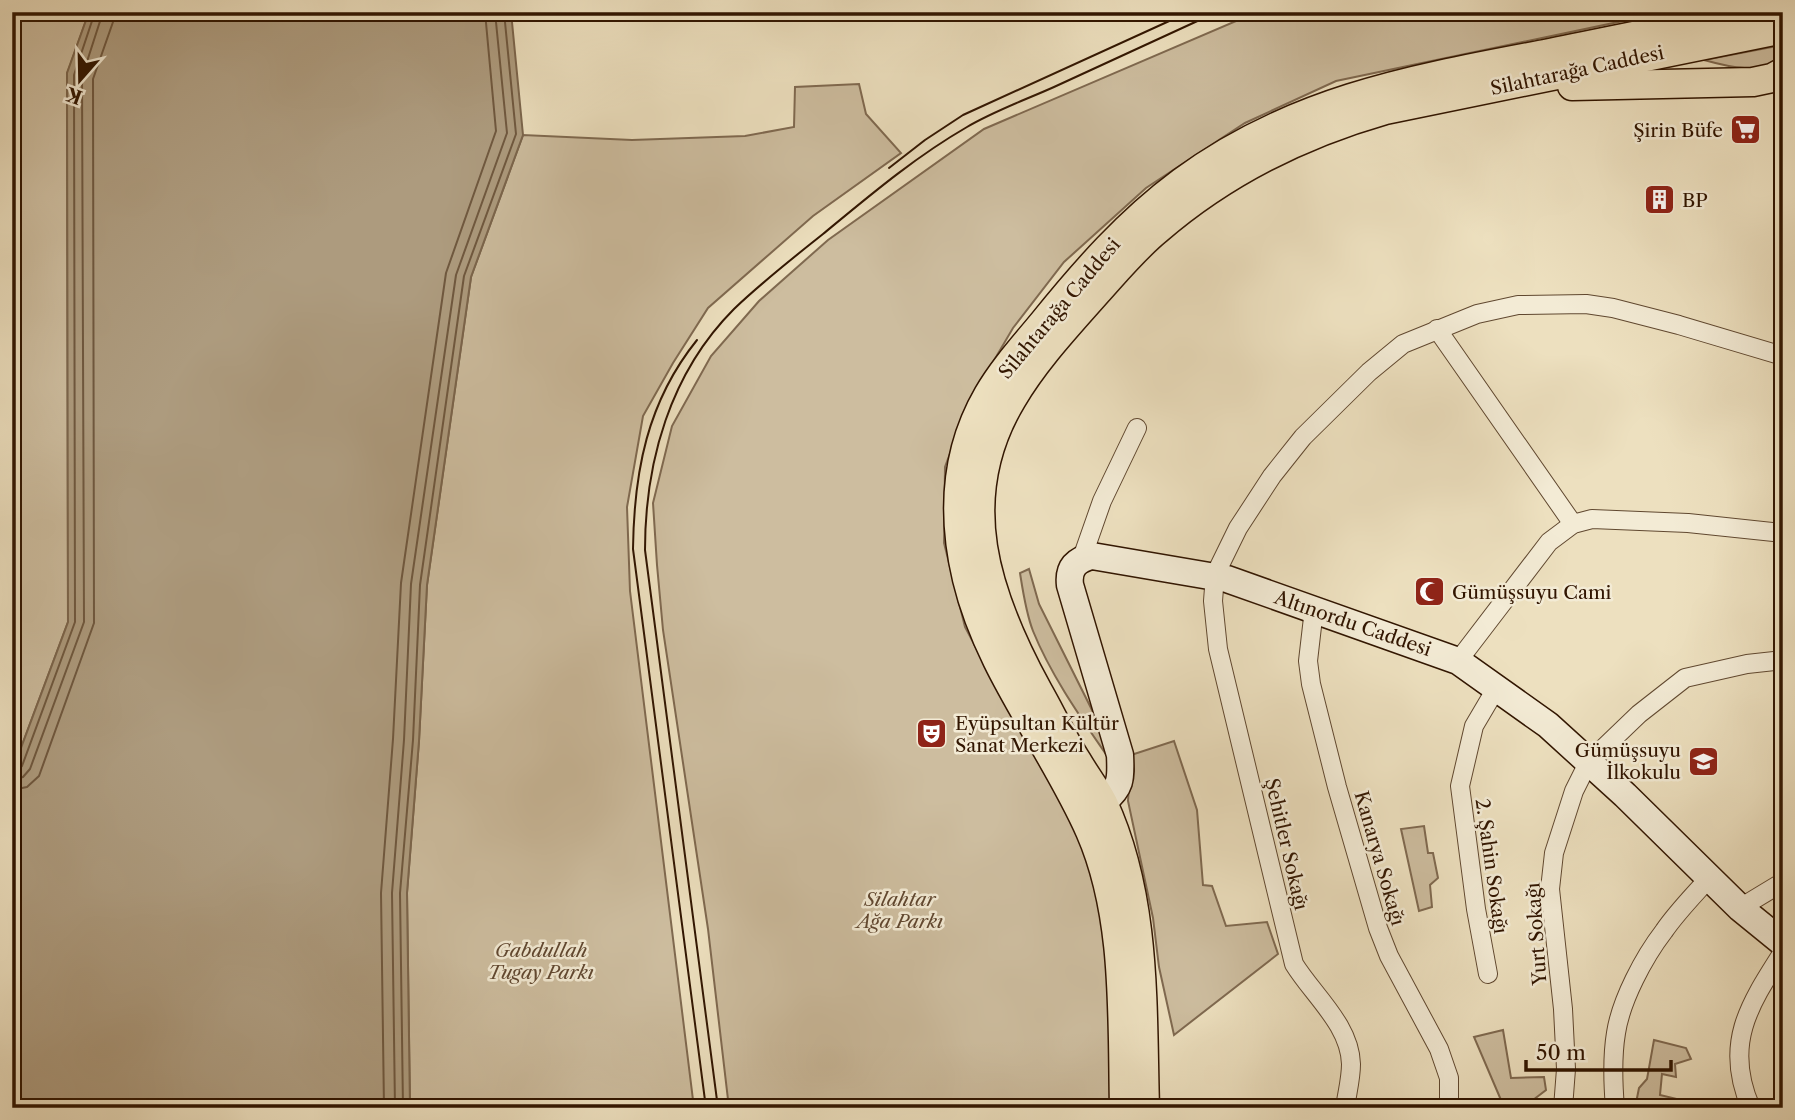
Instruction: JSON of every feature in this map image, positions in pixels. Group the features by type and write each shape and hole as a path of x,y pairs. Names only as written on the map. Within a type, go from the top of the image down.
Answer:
{"main road":[{"name":"Silahtarağa Caddesi","path":"1124,1108 1112,897 1082,814 987,640 968,582 960,543 956,509 960,476 974,423 988,395 1009,364 1057,305 1138,217 1184,180 1251,139 1301,114 1353,96 1502,62 1755,12"},
{"name":"Silahtarağa Caddesi","path":"1145,1108 1135,903 1122,855 1103,802 1076,759 1011,638 999,611 983,550 979,515 980,488 990,449 1011,401 1036,364 1132,253 1155,231 1209,190 1275,151 1322,130 1385,110 1510,83 1672,30 1783,29"},
{"path":"1672,30 1681,64 1707,82"},
{"path":"1510,83 1547,88 1753,82 1772,78 1783,72"}],"street":[{"path":"1753,82 1783,89"},
{"path":"1215,575 1226,549 1250,508 1303,437 1369,372 1403,344 1437,329 1477,314 1518,305 1586,304 1679,325 1783,356"},
{"path":"1437,329 1573,524"},
{"path":"1103,802 1116,789 1121,778 1120,755 1069,576 1073,566 1082,558 1102,501 1137,428"},
{"path":"1458,661 1549,542 1580,520 1688,523 1783,533"},
{"name":"Altınordu Caddesi","path":"1082,558 1092,556 1215,575 1458,661 1548,725 1625,795 1740,908 1783,943"},
{"name":"Şehitler Sokağı","path":"1215,575 1213,601 1217,649 1294,964 1346,1041 1351,1062 1345,1108"},
{"name":"Kanarya Sokağı","path":"1314,609 1308,661 1311,684 1337,787 1378,928 1389,956 1442,1059 1449,1079 1449,1108"},
{"path":"1588,763 1639,714 1685,678 1746,664 1783,660"},
{"name":"2. Şahin Sokağı","path":"1488,974 1475,909 1460,786 1474,726 1497,687"},
{"name":"Yurt Sokağı","path":"1563,1108 1566,1069 1563,1009 1550,889 1554,853 1574,791 1588,763"},
{"path":"1615,1108 1613,1070 1616,1031 1626,1000 1663,931 1709,878"},
{"path":"1740,908 1783,882"},
{"path":"1749,1107 1740,1077 1738,1052 1742,1028 1758,991 1783,952"}],"green space":[{"path":"12,12 89,12 67,74 68,622 12,772"},
{"name":"Silahtar Ağa Parkı","path":"1257,12 1646,12 1642,17 1336,81 1245,123 1146,188 1064,262 1013,328 969,403 945,467 944,543 965,627 1013,718 1051,780 1083,846 1099,889 1114,1045 1115,1108 729,1108 708,929 663,630 657,565 653,503 672,426 711,356 759,301 828,240 984,129"},
{"path":"1783,45 1783,58 1754,68 1734,67 1704,60"},
{"name":"Gabdullah Tugay Parkı","path":"859,84 866,114 901,153 813,216 708,308 643,416 627,507 630,591 694,1108 410,1108 407,893 419,741 427,585 471,277 523,135 632,140 745,136 794,127 795,87"},
{"path":"1029,569 1039,604 1097,720 1112,763 1059,683 1033,631 1020,573"},
{"path":"1174,741 1197,810 1203,885 1212,886 1226,926 1267,922 1278,954 1174,1035 1128,801 1131,755"},
{"path":"1424,826 1428,853 1433,853 1438,878 1430,885 1432,907 1419,911 1401,829"},
{"path":"1503,1030 1511,1078 1544,1077 1546,1090 1533,1100 1532,1108 1500,1108 1501,1100 1474,1037"},
{"path":"1654,1040 1686,1048 1691,1059 1675,1064 1676,1077 1662,1074 1660,1095 1677,1099 1679,1108 1646,1108 1636,1103 1639,1088 1647,1079"}],"water":[{"path":"89,12 511,12 523,135 471,277 427,585 419,741 407,893 410,1108 12,1108 12,772 68,622 67,73"}],"tram line":[{"path":"889,168 963,115 1189,12"},
{"path":"718,1108 645,550 646,517 656,452 678,390 693,361 734,309 858,205 929,151 988,116 1217,12"},
{"path":"697,340 666,388 647,439 636,493 633,549 706,1108"}],"place":[{"name":"Şirin Büfe","path":"1746,130"},
{"name":"BP","path":"1659,200"},
{"name":"Gümüşsuyu Cami","path":"1429,592"},
{"name":"Eyüpsultan Kültür Sanat Merkezi","path":"932,734"},
{"name":"Gümüşsuyu İlkokulu","path":"1704,761"}]}
